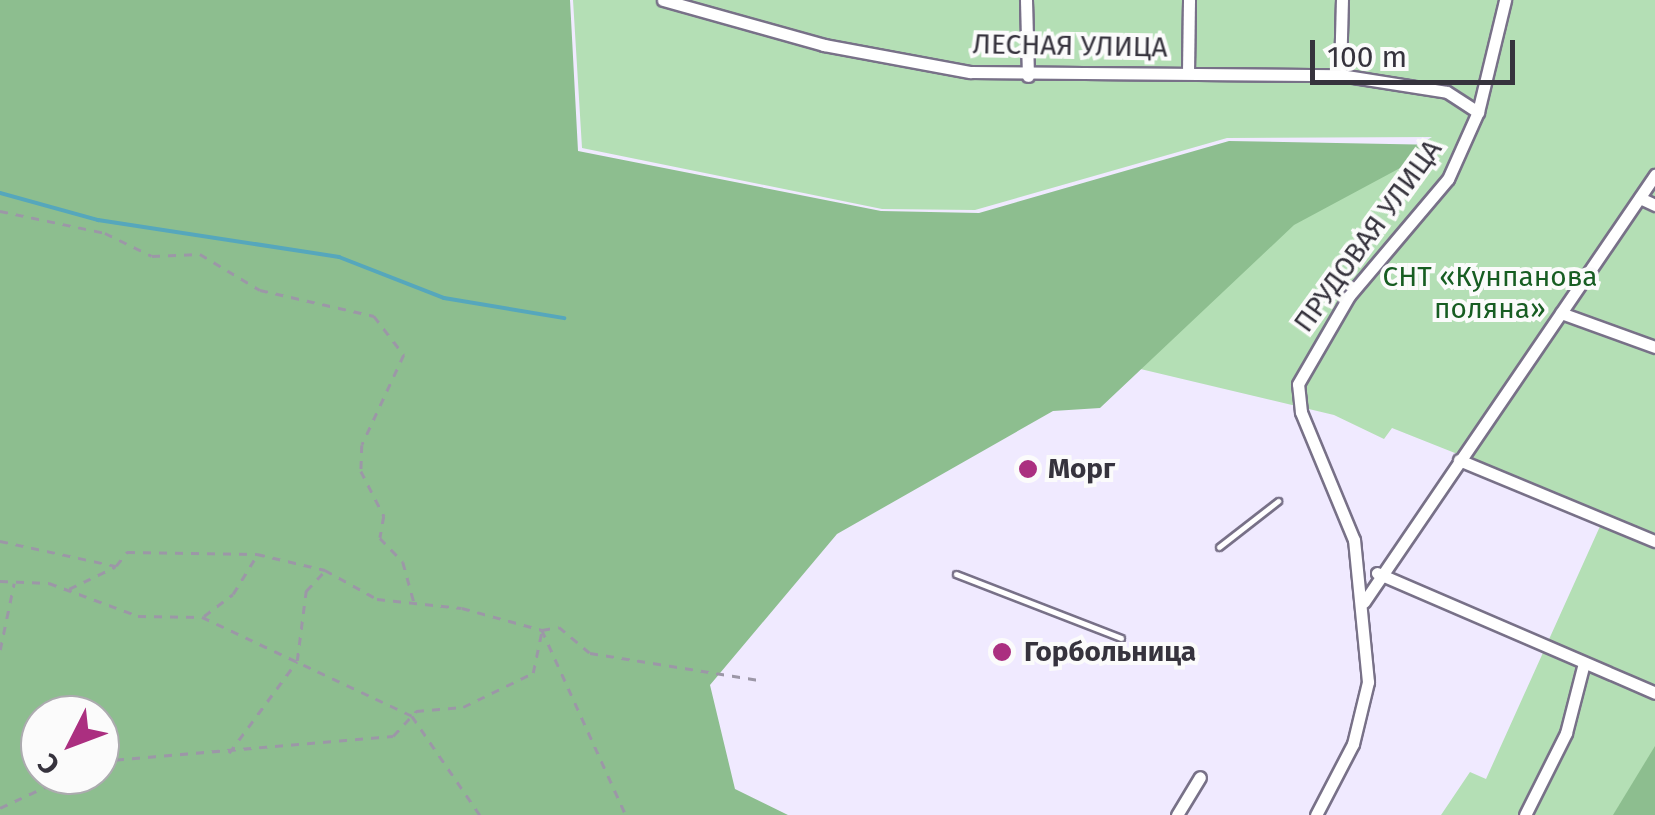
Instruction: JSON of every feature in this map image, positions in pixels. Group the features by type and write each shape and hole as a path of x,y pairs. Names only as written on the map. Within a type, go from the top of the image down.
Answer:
{"street":[{"name":"ЛЕСНАЯ УЛИЦА","path":"663,0 824,45 1028,76 1340,74 1447,92 1478,112"},
{"path":"1026,0 1028,76"},
{"path":"1188,72 1189,0"},
{"path":"1340,74 1342,0"},
{"name":"ПРУДОВАЯ УЛИЦА","path":"1362,606 1354,540 1324,475 1298,384 1349,296 1448,179 1478,112 1505,0"},
{"path":"1316,815 1354,744 1368,682 1362,606 1376,573 1459,460 1655,175"},
{"path":"1640,198 1655,205"},
{"path":"1561,313 1655,346"},
{"path":"1459,460 1655,540"},
{"path":"1376,573 1583,667 1655,693"},
{"path":"1525,815 1566,733 1583,667"},
{"path":"1177,815 1200,777"}],"lane":[{"path":"1219,546 1278,501"},
{"path":"956,574 1121,638"}],"path":[{"path":"0,211 104,233 152,256 200,254 260,290 374,316 404,355 362,446 361,471 384,516 380,538 403,562 414,603"},
{"path":"0,541 116,566"},
{"path":"66,590 116,566 126,552 258,554 325,570 377,600 414,603 542,630 559,627 590,653 759,680"},
{"path":"202,616 233,594 258,554"},
{"path":"228,754 297,661 306,591 325,570"},
{"path":"0,581 66,590 138,616 202,616 412,716 480,815"},
{"path":"0,650 15,582"},
{"path":"120,760 228,754 393,736 412,716 464,708 533,673 542,630"},
{"path":"542,630 626,815"},
{"path":"0,808 28,795"}],"green space":[{"path":"0,0 570,0 578,151 881,211 979,213 1229,141 1443,145 1294,225 1100,408 1053,411 837,534 710,685 735,789 788,815 0,815"},
{"name":"СНТ «Кунпанова поляна»","path":"573,0 1655,0 1655,770 1630,815 1441,815 1470,772 1486,779 1606,513 1392,428 1384,439 1334,415 1132,367 1288,221 1432,137 1227,138 975,210 882,209 582,148"},
{"path":"1655,746 1655,815 1613,815"}],"waterway":[{"path":"0,193 98,220 339,257 444,298 564,318"}],"place":[{"name":"Морг","path":"1028,469"},
{"name":"Горбольница","path":"1002,652"}]}
